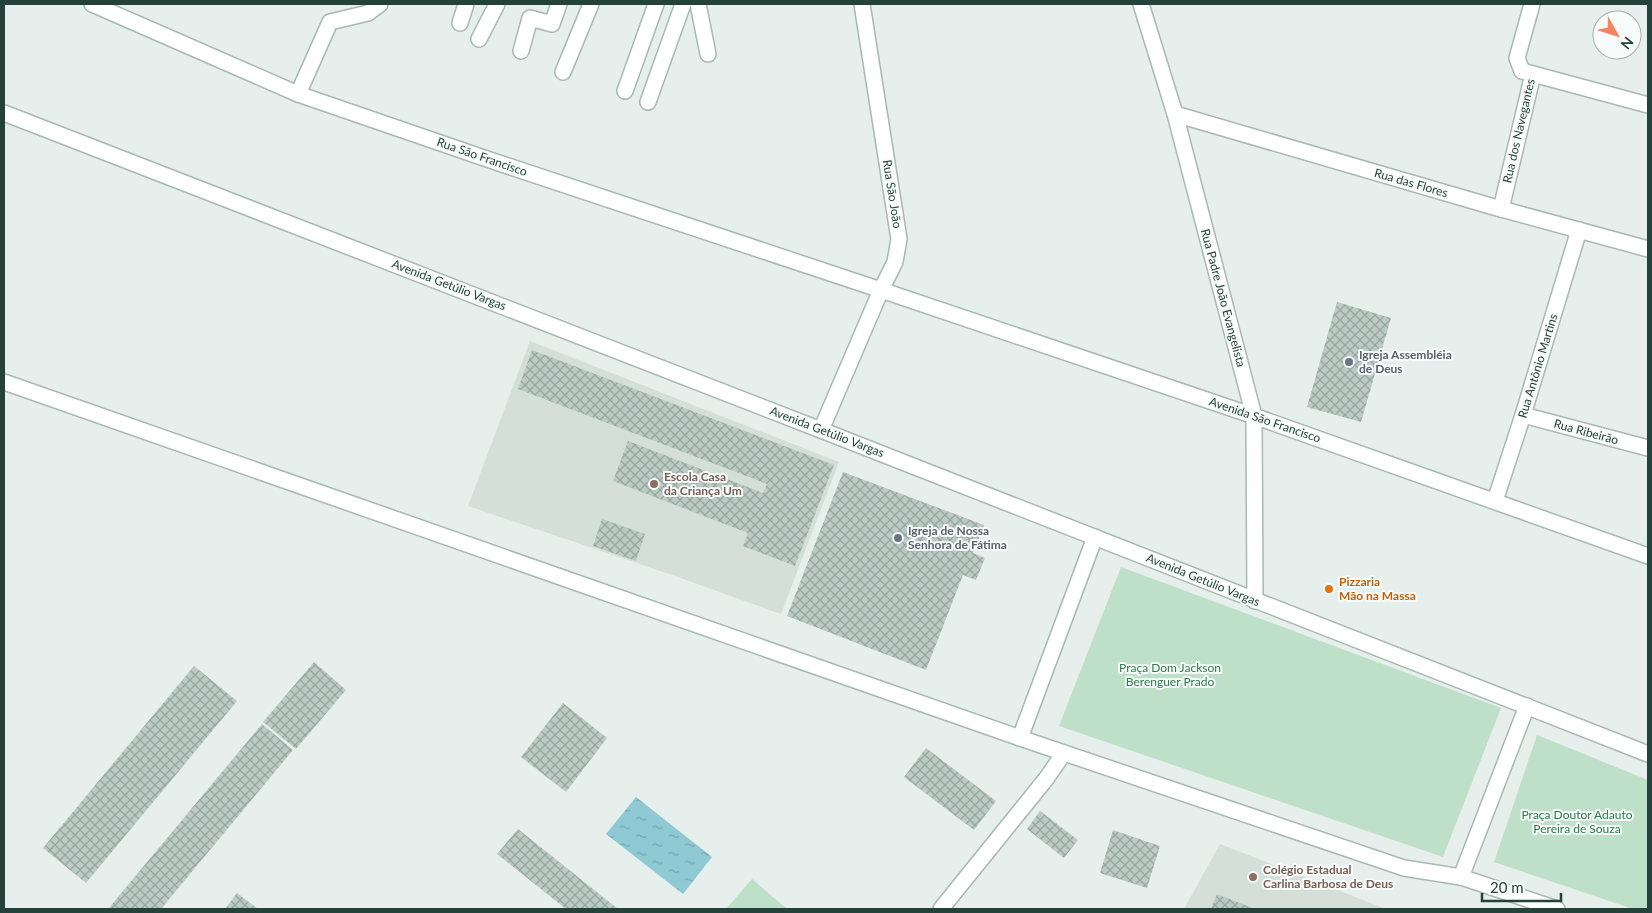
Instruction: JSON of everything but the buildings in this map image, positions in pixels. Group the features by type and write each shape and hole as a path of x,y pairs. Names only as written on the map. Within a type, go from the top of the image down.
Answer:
{"street":[{"name":"Rua São Francisco","path":"92,4 298,94 880,290"},
{"path":"298,94 330,22 368,13 380,4"},
{"path":"460,23 466,4"},
{"path":"479,39 497,4"},
{"path":"521,51 530,18 552,24 559,4"},
{"path":"563,72 591,4"},
{"path":"625,91 656,4"},
{"path":"648,102 683,4"},
{"path":"698,4 708,54"},
{"name":"Rua São João","path":"821,430 880,290 895,262 899,239 862,4"},
{"name":"Rua Padre João Evangelista","path":"1141,4 1176,114 1254,416 1255,601"},
{"name":"Rua dos Navegantes","path":"1501,209 1528,73 1517,58 1532,4"},
{"path":"1528,73 1648,105"},
{"name":"Avenida Getúlio Vargas","path":"4,113 1648,754"},
{"name":"Rua das Flores","path":"1176,114 1501,209 1648,248"},
{"name":"Rua Antônio Martins","path":"1495,501 1579,230"},
{"name":"Avenida São Francisco","path":"880,290 1254,416 1648,556"},
{"path":"4,382 1064,753 1404,868 1460,877 1557,909"},
{"name":"Rua Ribeirão","path":"1523,415 1648,448"},
{"path":"1020,738 1095,537"},
{"path":"1460,877 1527,706"},
{"path":"941,909 1046,779 1064,753"}],"shaded area":[{"name":"Escola Casa da Criança Um","path":"530,341 839,462 781,614 468,506"},
{"name":"Colégio Estadual Carlina Barbosa de Deus","path":"1220,844 1386,909 1184,909"}],"green space":[{"name":"Praça Dom Jackson Berenguer Prado","path":"1121,567 1501,708 1443,857 1059,726"},
{"name":"Praça Doutor Adauto Pereira de Souza","path":"1537,735 1648,780 1648,909 1633,909 1494,862"},
{"path":"752,879 787,909 726,909"}],"water":[{"path":"636,797 712,857 683,894 606,834"}],"place":[{"name":"Igreja Assembléia de Deus","path":"1349,362"},
{"name":"Escola Casa da Criança Um","path":"654,484"},
{"name":"Igreja de Nossa Senhora de Fátima","path":"898,538"},
{"name":"Pizzaria Mão na Massa","path":"1329,589"},
{"name":"Colégio Estadual Carlina Barbosa de Deus","path":"1253,877"}]}
